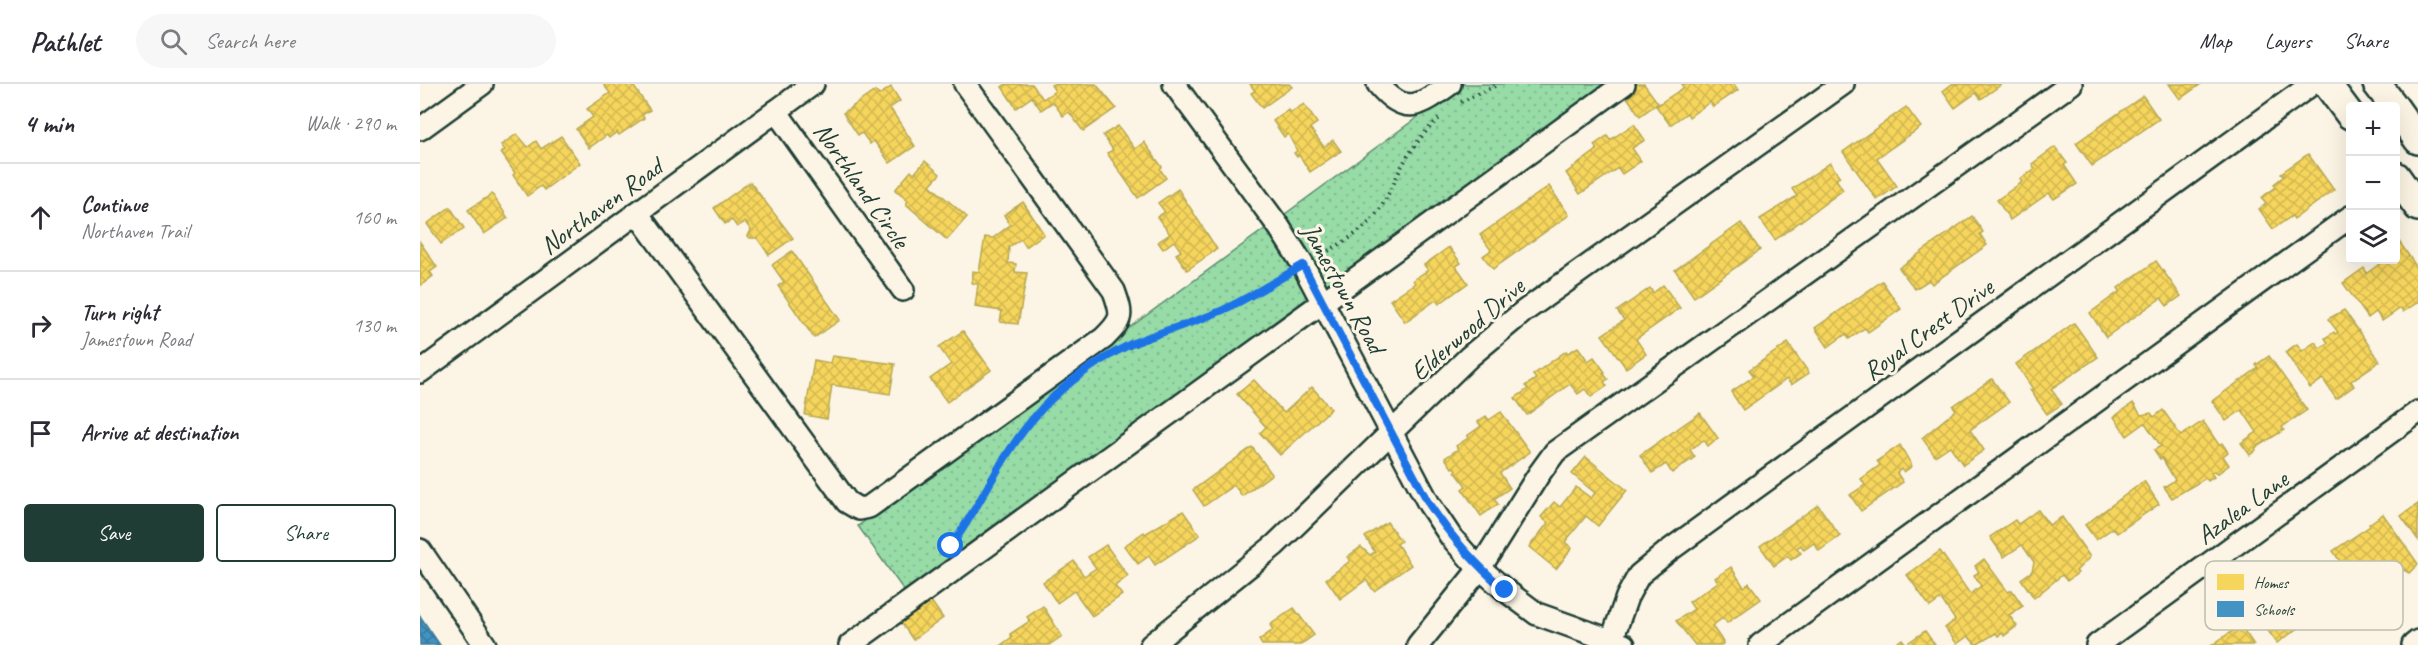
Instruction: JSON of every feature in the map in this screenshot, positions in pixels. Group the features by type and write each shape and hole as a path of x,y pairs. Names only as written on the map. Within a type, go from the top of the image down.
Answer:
{"main road":[{"path":"2327,84 2346,110"},
{"path":"2377,84 2390,102"},
{"path":"2400,115 2418,140"},
{"path":"2400,185 2418,207"}],"street":[{"path":"420,129 482,84"},
{"name":"Northaven Road","path":"420,372 813,84"},
{"path":"637,213 847,502 859,509 869,507 1104,338 1119,324 1121,311 1114,291 965,84"},
{"name":"Jamestown Road","path":"1174,84 1280,226 1325,303 1429,504 1451,537 1480,568 1537,614 1615,643"},
{"path":"1378,84 1388,97 1400,104 1414,106 1450,84"},
{"path":"850,645 1325,303 1624,84"},
{"name":"Elderwood Drive","path":"1151,645 1275,545 1470,357 1523,312 1843,84"},
{"path":"1418,645 1480,568 1555,452 2071,84"},
{"name":"Royal Crest Drive","path":"1615,643 1627,597 1640,575 1667,552 2312,84"},
{"name":"Northland Circle","path":"776,111 903,290"},
{"path":"1760,645 2346,220"},
{"name":"Azalea Lane","path":"2213,561 2418,412"},
{"path":"420,550 485,645"},
{"name":"Azalea Lane","path":"2097,645 2205,567"},
{"path":"2413,645 2418,641"}],"path":[{"path":"1453,108 1480,91 1499,84"},
{"path":"1119,352 1128,346 1225,309 1350,237 1371,220 1388,197 1416,143 1445,113"},
{"path":"944,553 972,516 1013,445 1032,419 1046,406"}],"green space":[{"path":"1463,84 1617,84 910,599 858,526"}],"building: Homes":[{"path":"603,84 632,84 650,110 642,115 644,118 619,135 617,132 609,138 607,135 589,148 576,129 593,117 587,109 610,93"},
{"path":"1006,84 1032,84 1043,99 1055,91 1051,85 1053,84 1096,84 1116,108 1083,131 1069,112 1063,116 1053,102 1041,110 1032,97 1016,108 1002,87"},
{"path":"1250,84 1289,84 1292,87 1262,108 1251,93 1255,91"},
{"path":"1632,84 1644,84 1658,103 1640,116 1622,90"},
{"path":"1682,84 1734,84 1738,90 1713,107 1710,102 1689,117 1687,113 1670,125 1656,106 1683,88"},
{"path":"1952,84 2002,84 1981,99 1976,93 1955,108 1943,91"},
{"path":"2169,84 2201,84 2180,99"},
{"path":"891,87 900,101 890,108 915,146 890,163 874,141 870,144 862,133 858,135 843,113 875,91 879,95"},
{"path":"2143,96 2159,119 2092,166 2076,143"},
{"path":"1304,104 1317,123 1310,128 1324,147 1333,140 1341,151 1310,172 1299,155 1297,157 1294,153 1297,151 1288,134 1284,137 1273,121 1288,110 1290,113"},
{"path":"1906,107 1921,127 1877,158 1897,186 1877,200 1843,152"},
{"path":"1634,124 1645,140 1632,148 1641,161 1622,174 1618,168 1580,194 1566,173 1597,150 1594,145 1607,136 1610,140"},
{"path":"1118,126 1135,149 1144,142 1162,167 1160,169 1166,178 1138,198 1107,153 1113,150 1103,135"},
{"path":"517,134 528,147 536,141 541,149 561,136 580,163 544,190 541,186 527,196 501,153 505,150 501,145"},
{"path":"2055,147 2067,163 2064,165 2077,184 2054,199 2049,193 2010,220 1997,200 2022,182 2020,179 2035,169 2032,164"},
{"path":"2308,154 2334,190 2294,219 2292,216 2273,229 2259,209 2266,204 2261,198 2276,187 2274,184 2284,176 2281,173"},
{"path":"925,161 940,174 930,185 967,217 947,240 906,204 908,201 895,190 911,171 914,174"},
{"path":"1830,163 1840,177 1836,179 1843,190 1775,240 1760,219 1797,196 1792,189"},
{"path":"750,182 793,238 769,255 757,238 748,236 751,230 745,222 737,227 732,220 725,224 714,208"},
{"path":"1549,186 1569,215 1493,269 1483,256 1491,250 1480,235"},
{"path":"1178,189 1217,249 1187,270 1176,254 1181,251 1174,241 1163,249 1158,242 1170,234 1157,217 1165,212 1158,203"},
{"path":"492,194 508,218 484,234 468,210"},
{"path":"1023,202 1044,234 1026,247 1021,239 1009,247 1008,263 1016,264 1015,272 1027,273 1018,324 1000,322 1002,311 975,307 978,284 972,283 973,271 979,272 985,237 993,238 1010,225 1004,215"},
{"path":"450,207 464,228 441,244 427,224"},
{"path":"1972,216 1983,232 1980,234 1987,245 1932,284 1929,280 1915,289 1899,268"},
{"path":"1741,223 1760,250 1694,297 1675,270"},
{"path":"420,242 437,267 430,272 433,276 420,286"},
{"path":"2400,243 2418,269 2418,302 2403,312 2401,308 2382,321 2376,312 2368,318 2343,283 2364,268 2367,273 2379,264 2400,264"},
{"path":"1449,247 1461,263 1456,266 1468,283 1439,304 1436,300 1405,322 1390,300 1415,283 1413,280 1428,270 1424,265"},
{"path":"792,251 840,320 814,338 778,286 784,282 772,265"},
{"path":"2156,261 2181,296 2167,306 2161,298 2106,337 2090,313 2120,291 2118,288"},
{"path":"1882,281 1901,309 1868,332 1865,328 1849,339 1846,334 1828,347 1815,328"},
{"path":"1663,285 1680,308 1636,339 1646,354 1626,368 1602,335 1624,320 1617,311 1650,288 1653,293"},
{"path":"2344,310 2380,361 2351,381 2354,386 2336,399 2323,379 2310,388 2285,352 2297,344 2302,351 2315,342 2320,348 2328,343 2325,338 2338,332 2328,319"},
{"path":"2074,323 2098,357 2051,389 2062,404 2047,414 2030,390 2033,389 2016,364"},
{"path":"963,331 991,370 947,402 930,379 951,364 939,347"},
{"path":"1788,343 1809,373 1791,385 1787,379 1743,410 1731,392 1754,376 1749,370"},
{"path":"1578,347 1588,361 1594,357 1605,372 1603,373 1608,379 1604,382 1607,386 1591,397 1585,389 1578,394 1570,384 1527,415 1515,398 1528,389 1525,386 1536,379 1533,375 1566,351 1568,353"},
{"path":"832,356 895,364 890,394 832,385 827,419 805,415 814,360 830,363"},
{"path":"2269,356 2307,410 2282,427 2284,430 2255,448 2256,450 2250,455 2241,443 2257,432 2242,410 2226,421 2212,401 2258,368 2256,365"},
{"path":"1992,379 2009,402 1970,430 1984,450 1963,465 1950,446 1935,456 1922,438 1956,410 1953,406"},
{"path":"1254,380 1284,413 1312,387 1331,409 1280,455 1260,433 1266,427 1237,394"},
{"path":"2133,403 2141,415 2151,413 2154,417 2163,410 2181,436 2203,421 2219,445 2222,443 2228,452 2223,456 2229,465 2217,474 2214,471 2211,473 2214,477 2208,481 2206,478 2172,498 2164,487 2175,480 2162,458 2160,459 2154,450 2161,446 2145,423 2127,436 2114,417"},
{"path":"1501,412 1530,452 1500,473 1510,488 1494,499 1498,504 1481,516 1462,489 1466,486 1454,467 1452,468 1445,458 1458,449 1456,446 1481,426 1478,422 1486,416 1489,420"},
{"path":"1700,413 1718,438 1708,446 1704,440 1690,450 1695,457 1672,473 1666,464 1652,473 1640,455"},
{"path":"1900,445 1912,466 1904,472 1901,469 1897,473 1903,482 1861,511 1850,495 1865,485 1861,479 1880,465 1877,461"},
{"path":"1252,447 1272,474 1242,496 1234,485 1204,506 1193,490"},
{"path":"1586,457 1627,490 1598,526 1586,516 1565,542 1572,548 1556,569 1529,547 1548,523 1541,517 1554,502 1560,507 1576,487 1591,498 1595,493 1572,474"},
{"path":"2144,481 2159,504 2117,533 2113,528 2096,540 2085,525"},
{"path":"2418,504 2418,540 2401,516"},
{"path":"1818,505 1840,536 1819,551 1814,543 1804,550 1801,545 1797,548 1801,553 1791,560 1788,556 1774,566 1760,546"},
{"path":"2038,510 2049,525 2062,517 2090,557 2076,571 2078,573 2067,581 2062,575 2034,598 2021,579 2032,571 2034,562 2022,545 2004,557 1990,537 2015,520 2018,524"},
{"path":"1183,511 1200,535 1155,565 1149,556 1138,564 1124,546 1144,532 1145,534"},
{"path":"2383,514 2418,564 2409,573 2403,571 2403,561 2340,561 2333,551 2370,526 2369,524"},
{"path":"1387,522 1401,541 1397,544 1411,565 1374,591 1366,580 1340,599 1326,579 1350,561 1347,557 1361,547 1370,555 1375,552 1365,537"},
{"path":"1106,545 1128,576 1115,586 1122,595 1092,616 1074,591 1057,603 1043,582 1074,561 1084,576 1096,568 1088,557"},
{"path":"1940,551 1970,594 1981,586 1974,575 1979,572 1975,566 1984,559 2008,592 2012,590 2023,606 2009,615 2017,626 2004,636 2003,633 1998,636 1996,633 1976,645 1968,636 1957,644 1945,628 1955,620 1941,599 1930,607 1907,575"},
{"path":"1731,567 1744,587 1749,583 1761,599 1727,623 1723,618 1712,626 1724,643 1695,645 1676,621 1694,609 1689,602 1718,582 1715,578"},
{"path":"931,601 943,618 913,640 898,618 914,607 917,612"},
{"path":"1043,606 1062,636 1049,645 1001,645 1012,637 1010,634 1030,621 1027,617"},
{"path":"1294,608 1314,635 1300,645 1262,645 1259,640 1273,630 1270,625"},
{"path":"2244,630 2254,645 2212,645 2231,632"},
{"path":"2268,630 2296,630 2277,643"},
{"path":"1925,631 1935,645 1894,645 1902,639 1906,644"}],"building: Schools":[{"path":"420,616 440,645 420,645"}],"route":[{"path":"951,546 972,516 1013,445 1032,419 1089,369 1128,346 1225,309 1303,265 1429,504 1451,537 1474,563 1505,590"}]}
